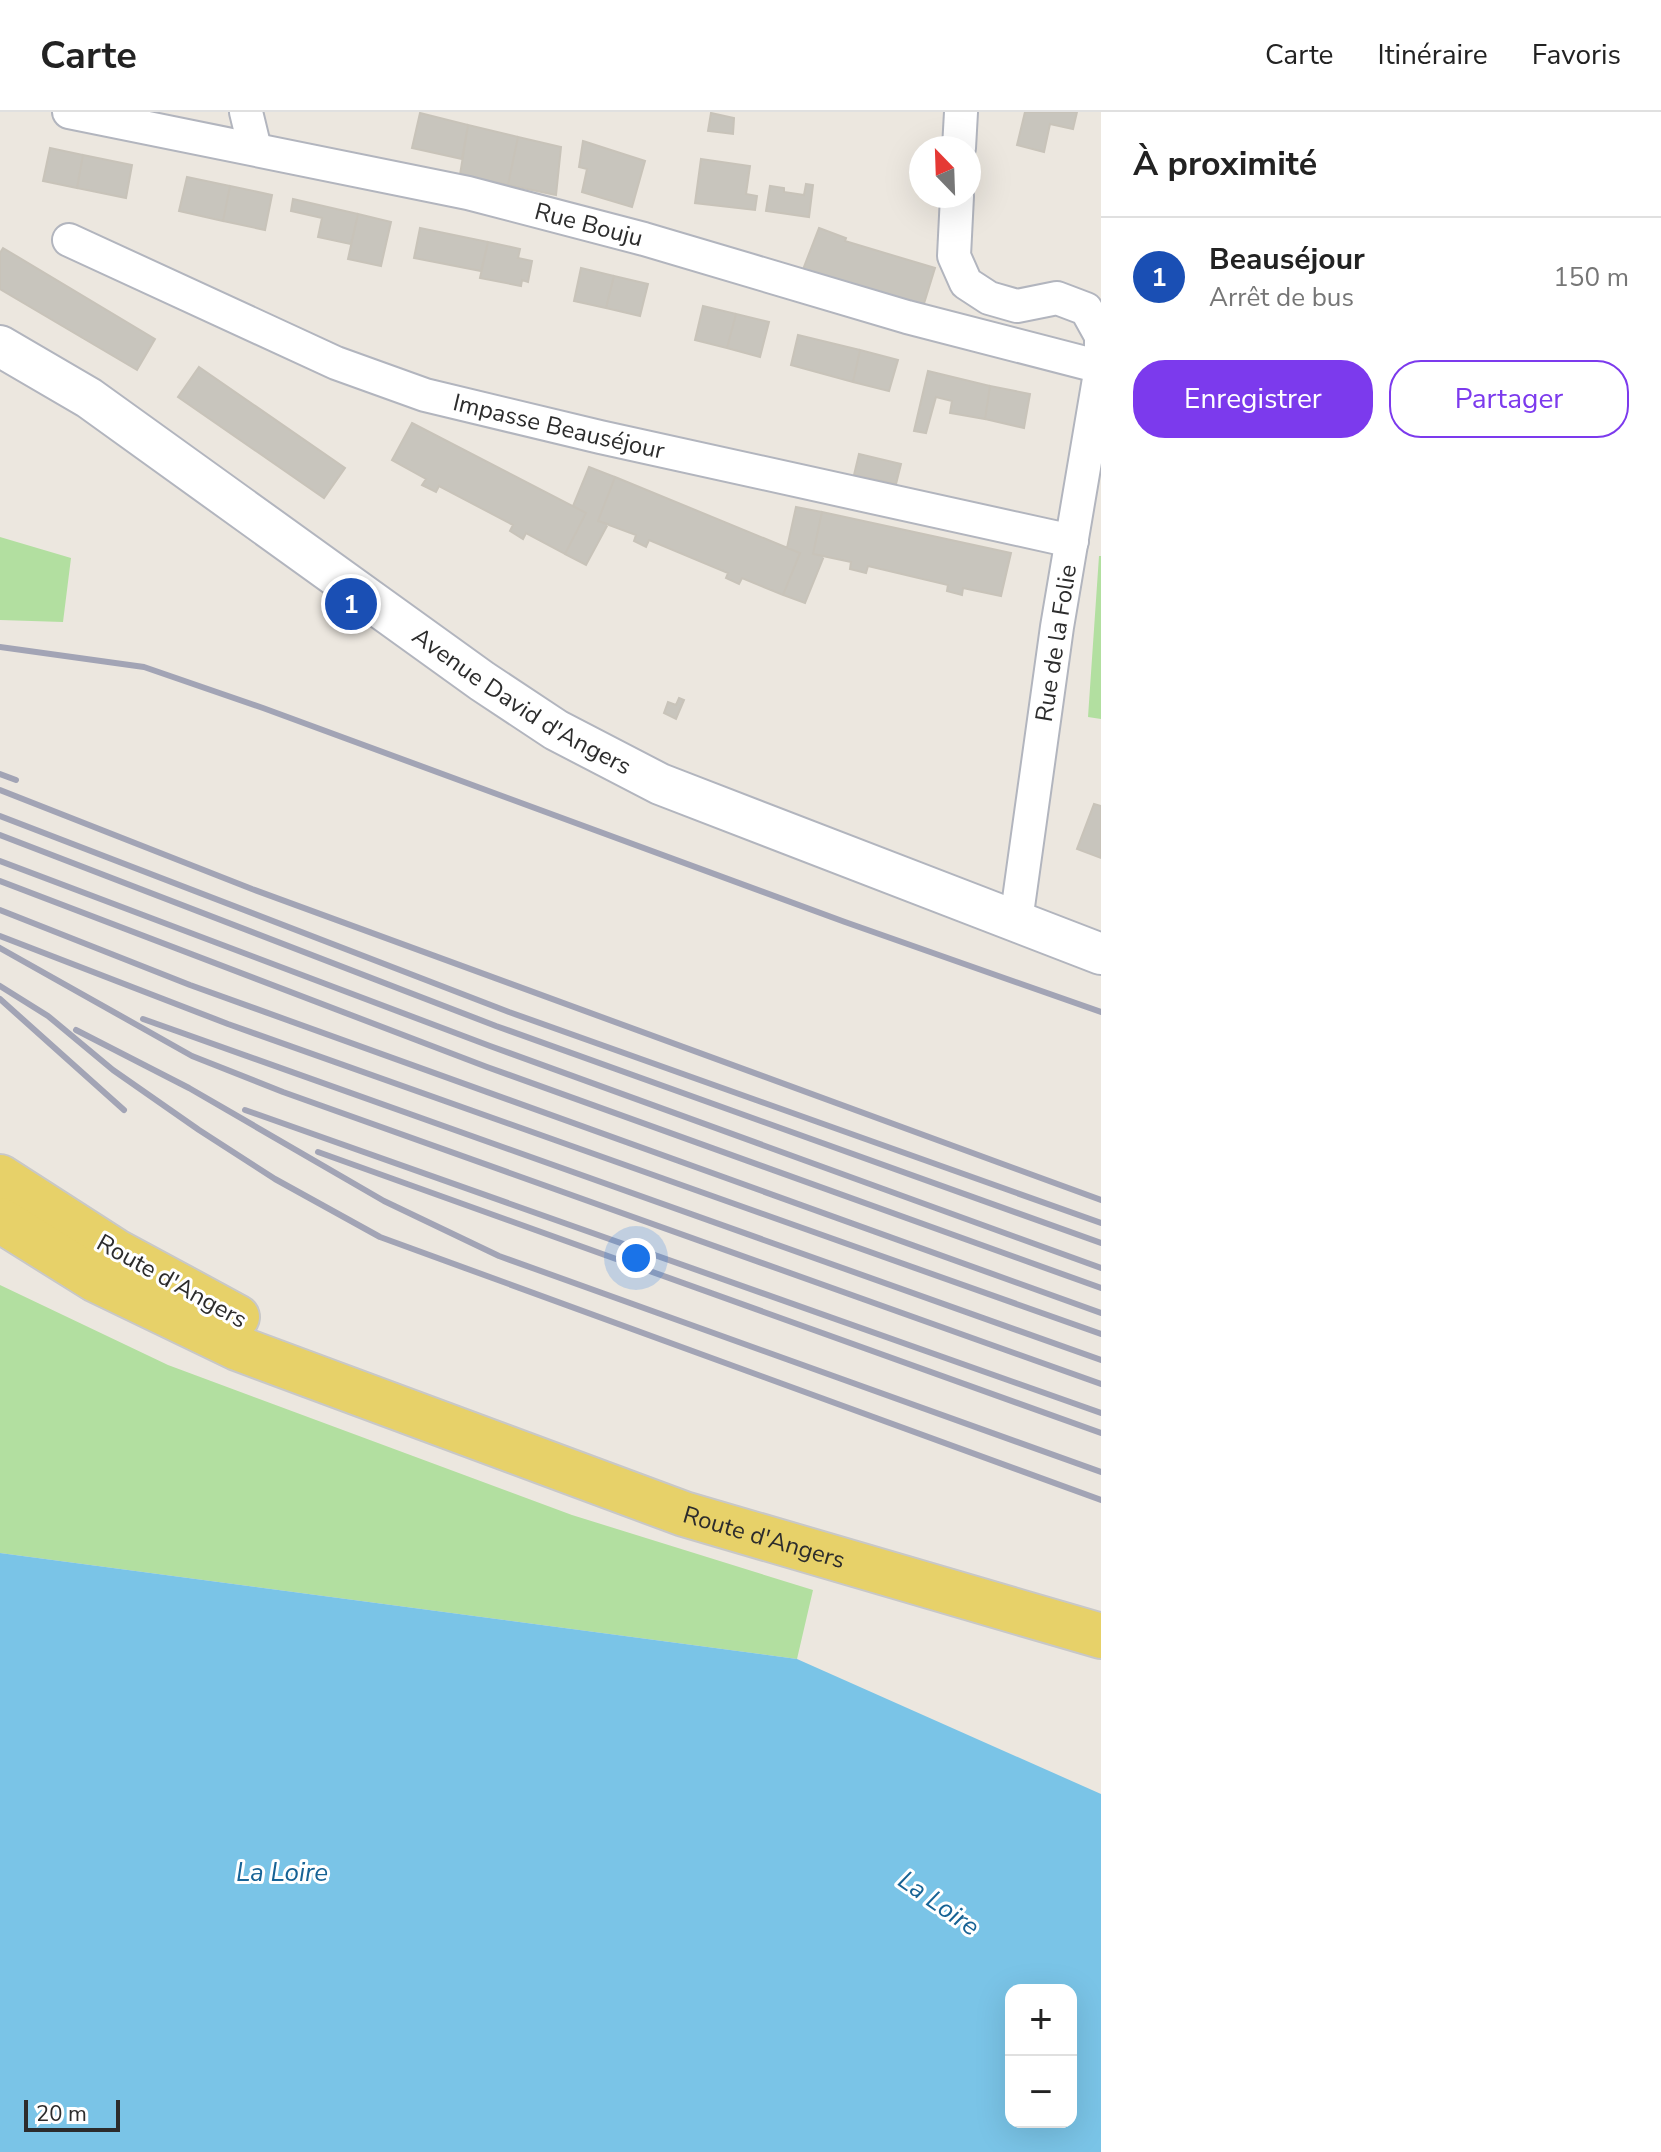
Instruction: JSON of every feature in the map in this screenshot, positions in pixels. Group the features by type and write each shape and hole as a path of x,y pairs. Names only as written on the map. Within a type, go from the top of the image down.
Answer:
{"main road":[{"name":"Route d'Angers","path":"0,1177 72,1225 160,1276 434,1420"},
{"name":"Route d'Angers","path":"0,1220 96,1280 237,1348 684,1514 1101,1636"}],"street":[{"name":"Rue Bouju","path":"69,112 468,193 644,239 907,317 1101,367"},
{"path":"246,112 255,149"},
{"path":"960,136 961,112"},
{"name":"Rue de la Folie","path":"956,208 954,256 966,283 989,298 1017,306 1057,298 1086,309 1101,336 1101,367 1057,627 1016,921"},
{"name":"Impasse Beauséjour","path":"69,240 336,363 425,395 600,437 1072,541"},
{"name":"Avenue David d'Angers","path":"0,346 89,398 482,681 556,730 660,784 1101,954"}],"green space":[{"path":"0,537 71,558 63,622 0,620"},
{"path":"1101,556 1101,719 1088,717"},
{"path":"0,1285 168,1365 572,1515 813,1590 797,1659 0,1553"}],"water":[{"name":"La Loire","path":"0,1553 797,1659 1101,1794 1101,2152 0,2152"}],"building":[{"path":"1025,112 1077,112 1073,129 1050,124 1044,152 1017,145"},
{"path":"420,113 468,125 462,159 412,148"},
{"path":"711,113 734,118 733,134 708,131"},
{"path":"468,125 518,137 508,185 460,175"},
{"path":"518,137 561,147 556,195 508,185"},
{"path":"583,141 645,161 632,207 582,192 587,169 579,167"},
{"path":"50,148 83,155 77,188 43,181"},
{"path":"83,155 132,165 126,198 77,188"},
{"path":"701,159 750,166 746,194 757,196 755,210 695,203"},
{"path":"187,177 230,186 223,221 179,211"},
{"path":"806,184 813,185 809,217 766,211 770,186 804,195"},
{"path":"230,186 272,195 265,230 223,221"},
{"path":"293,199 358,214 351,244 318,237 322,218 291,211"},
{"path":"358,214 391,222 381,266 348,259"},
{"path":"420,228 488,242 481,271 414,258"},
{"path":"819,228 846,238 845,241 935,268 922,310 802,272"},
{"path":"488,242 520,249 518,258 532,261 528,282 522,280 521,286 480,278"},
{"path":"3,248 155,339 137,370 0,289 0,253"},
{"path":"581,268 614,276 606,308 574,301"},
{"path":"614,276 648,284 640,316 606,308"},
{"path":"703,306 736,314 727,348 695,340"},
{"path":"736,314 769,322 760,357 727,348"},
{"path":"798,335 860,350 853,382 791,365"},
{"path":"860,350 898,360 889,391 853,382"},
{"path":"199,367 345,468 324,498 178,397"},
{"path":"928,371 990,386 985,419 950,413 952,401 936,397 926,433 914,431"},
{"path":"990,386 1030,394 1024,428 985,419"},
{"path":"412,423 586,513 565,554 526,533 523,539 510,531 513,525 439,486 436,492 422,485 426,479 392,460"},
{"path":"859,454 901,464 896,484 854,475"},
{"path":"589,467 615,477 598,521 608,524 586,565 565,554 586,513 573,506"},
{"path":"615,477 800,553 783,595 742,578 739,584 726,578 728,573 649,540 646,547 634,541 636,535 598,521"},
{"path":"796,507 822,512 813,554 824,556 805,603 783,595 800,553 787,548"},
{"path":"822,512 1011,553 1001,596 963,588 962,595 947,591 948,585 868,566 866,573 850,569 851,562 813,554"},
{"path":"679,698 684,700 676,719 664,713 668,702 676,705"},
{"path":"1094,804 1101,806 1101,858 1077,849"}],"railway":[{"path":"0,647 144,667 1101,1012"},
{"path":"0,774 16,780"},
{"path":"0,790 252,889 1101,1200"},
{"path":"0,816 509,1012 1101,1223"},
{"path":"0,835 496,1026 1101,1243"},
{"path":"0,861 490,1046 1101,1268"},
{"path":"0,881 487,1067 1101,1288"},
{"path":"0,910 190,985 1101,1313"},
{"path":"0,936 228,1024 1101,1334"},
{"path":"0,948 192,1056 283,1092 1101,1384"},
{"path":"0,986 48,1016 113,1070 199,1130 275,1179 380,1237 1101,1500"},
{"path":"0,999 124,1110"},
{"path":"143,1019 1101,1360"},
{"path":"76,1030 189,1088 384,1201 499,1256 1101,1472"},
{"path":"245,1110 1101,1413"},
{"path":"318,1152 1101,1433"}],"place":[{"name":"Beauséjour","path":"351,604"}]}
